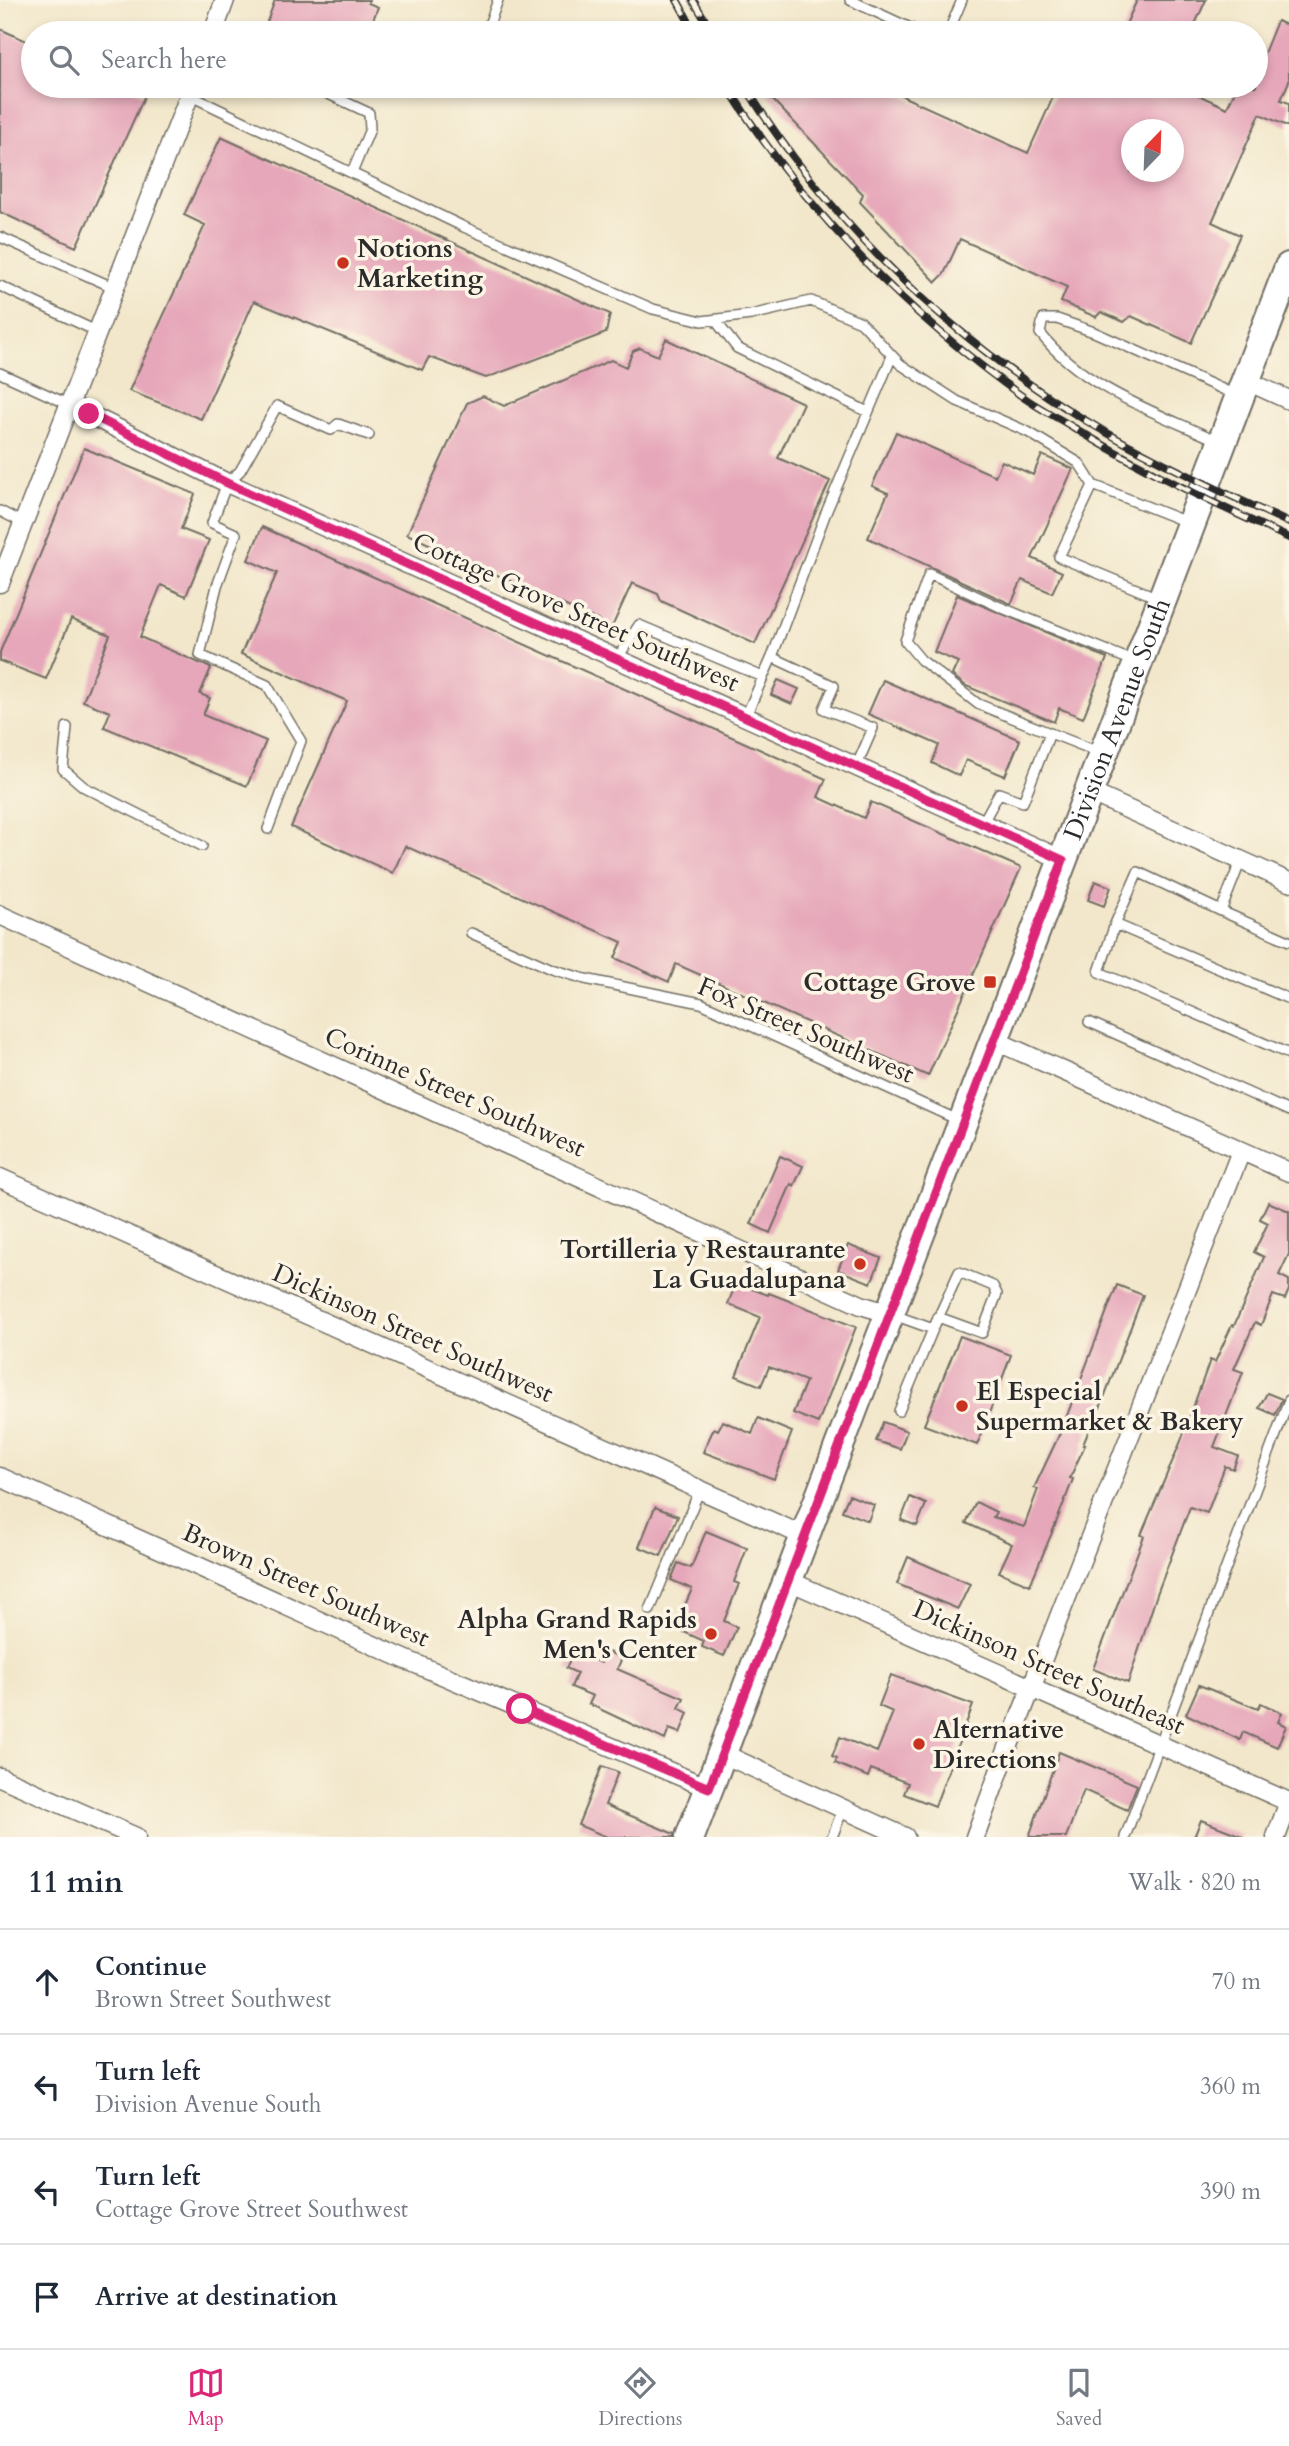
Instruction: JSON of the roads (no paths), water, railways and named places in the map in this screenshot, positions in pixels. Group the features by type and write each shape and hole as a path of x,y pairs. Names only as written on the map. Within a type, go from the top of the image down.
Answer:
{"main road":[{"name":"Division Avenue South","path":"690,1837 1289,267"}],"street":[{"path":"217,21 225,0"},
{"path":"0,583 188,98"},
{"path":"1242,388 1289,400"},
{"name":"Cottage Grove Street Southwest","path":"70,405 227,483 1063,860"},
{"path":"1087,792 1289,882"},
{"name":"Corinne Street Southwest","path":"0,915 860,1305 890,1314"},
{"path":"993,1040 1289,1172"},
{"path":"975,1837 1241,1151"},
{"name":"Dickinson Street Southwest","path":"0,1178 804,1536"},
{"name":"Brown Street Southwest","path":"0,1477 402,1658 709,1788"},
{"name":"Dickinson Street Southeast","path":"787,1580 1289,1802"},
{"path":"721,1753 905,1837"},
{"path":"0,1777 136,1837"},
{"path":"1276,1837 1289,1802"}],"lane":[{"path":"490,21 498,0"},
{"path":"850,0 895,21"},
{"path":"953,21 962,0"},
{"path":"205,98 464,227 653,309 702,321 751,315 811,301 861,322 900,364 957,401 1028,432 1079,463 1093,485 1190,524"},
{"path":"337,98 369,113 370,129 352,173"},
{"path":"0,237 115,288"},
{"path":"0,286 98,332"},
{"path":"1222,443 1106,390 1050,345 1040,333 1044,319 1057,319 1242,388"},
{"path":"715,320 737,348 868,412"},
{"path":"745,718 772,657 825,515 892,356"},
{"path":"0,373 70,405"},
{"path":"268,829 301,741 267,685 200,655 217,586 236,534 212,523 227,483 240,471 277,406 331,430 338,424 369,435"},
{"path":"1093,485 1059,557 1161,600"},
{"path":"0,512 23,523"},
{"path":"1102,753 978,704 921,660 905,641 929,575 1137,663"},
{"path":"617,659 639,625 763,677"},
{"path":"772,657 834,685 824,709 873,727 856,768"},
{"path":"67,727 63,769 84,787 202,846"},
{"path":"982,824 999,793 1023,802 1050,733"},
{"path":"1221,911 1241,860"},
{"path":"1289,941 1138,872 1115,924 1099,971 1289,1054"},
{"path":"1115,924 1289,999"},
{"name":"Fox Street Southwest","path":"471,933 552,969 701,1003 963,1122"},
{"path":"1089,1021 1289,1111"},
{"path":"899,1411 933,1329 959,1272 993,1286 997,1294 982,1333 939,1317"},
{"path":"890,1314 933,1329"},
{"path":"1125,1837 1289,1400"},
{"path":"650,1611 700,1489"},
{"path":"832,1837 843,1809"}],"railway":[{"path":"677,0 688,21"},
{"path":"693,0 706,21"},
{"path":"735,98 789,175 861,258 900,296 983,367 1032,403 1128,459 1289,538"},
{"path":"753,98 808,176 843,218 920,296 962,333 1078,416 1167,465 1289,523"}],"place":[{"name":"Notions Marketing","path":"343,263"},
{"name":"Cottage Grove","path":"990,982"},
{"name":"Tortilleria y Restaurante La Guadalupana","path":"860,1264"},
{"name":"El Especial Supermarket & Bakery","path":"962,1406"},
{"name":"Alpha Grand Rapids Men's Center","path":"711,1634"},
{"name":"Alternative Directions","path":"919,1744"}]}
